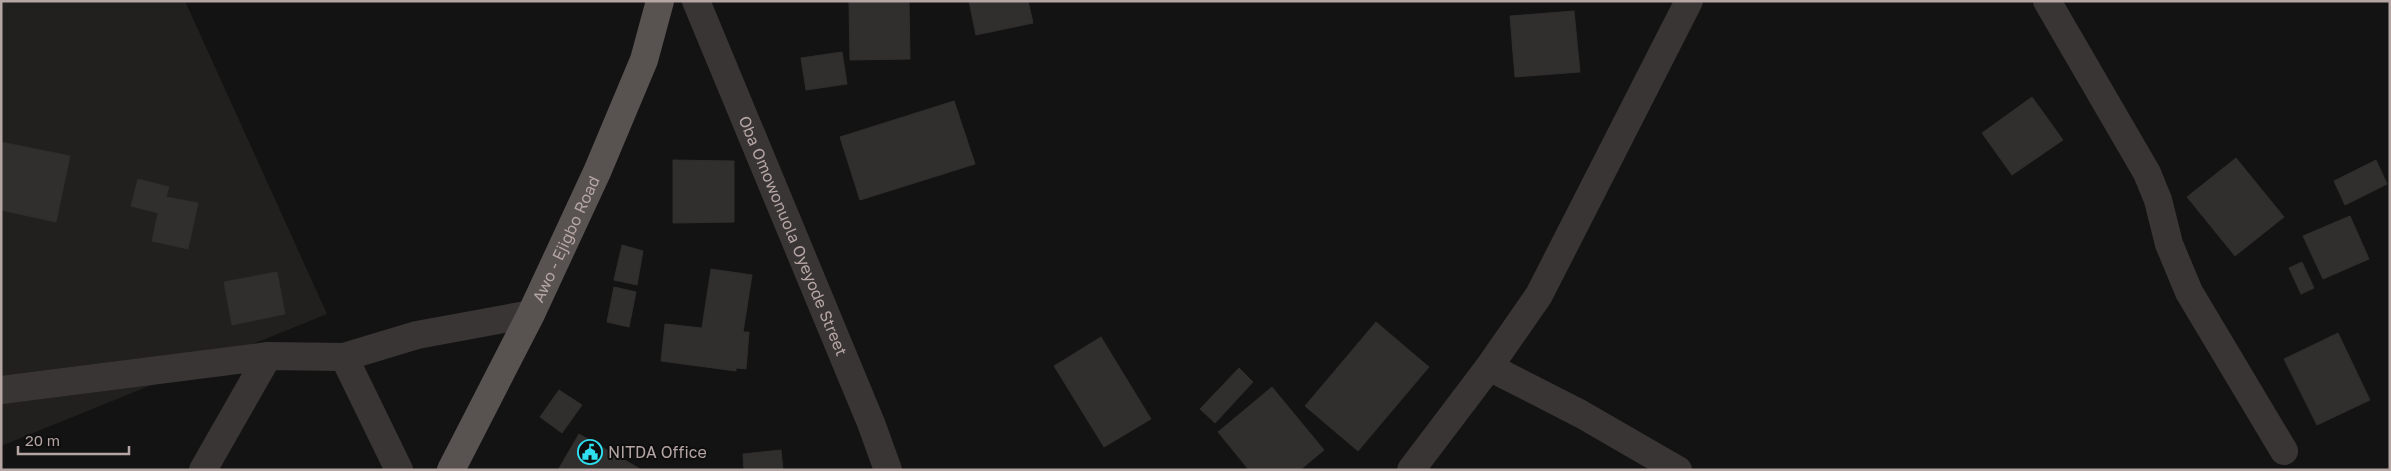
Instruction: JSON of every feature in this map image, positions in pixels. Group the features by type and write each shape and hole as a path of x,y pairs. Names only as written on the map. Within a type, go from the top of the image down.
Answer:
{"main road":[{"name":"Awo - Ejigbo Road","path":"451,470 531,314 597,172 644,60 660,1"}],"street":[{"name":"Oba Omowonuola Oyeyode Street","path":"696,1 867,414 888,470"},
{"path":"1411,470 1489,368 1539,295 1689,1"},
{"path":"2048,1 2147,173 2158,200 2169,244 2189,292 2284,451"},
{"path":"1,390 268,356 344,357 417,335 531,314"},
{"path":"203,470 268,356"},
{"path":"344,357 399,470"},
{"path":"1489,368 1581,414 1678,470"}],"shaded area":[{"path":"1,1 185,1 327,314 1,446"}],"building":[{"path":"849,1 909,1 910,59 850,60"},
{"path":"969,1 1028,1 1033,23 976,35"},
{"path":"1574,11 1580,72 1515,77 1510,16"},
{"path":"842,52 847,84 806,90 801,58"},
{"path":"2032,97 2063,140 2012,175 1982,133"},
{"path":"954,101 975,164 860,200 840,137"},
{"path":"1,142 70,156 56,222 1,210"},
{"path":"2236,158 2284,217 2235,256 2187,197"},
{"path":"673,160 734,161 734,222 673,223"},
{"path":"2376,160 2387,184 2345,205 2334,181"},
{"path":"138,179 169,187 166,197 198,203 188,249 152,241 158,213 131,206"},
{"path":"2350,216 2369,259 2323,279 2303,236"},
{"path":"622,245 643,251 637,285 614,280"},
{"path":"2302,262 2314,288 2301,294 2289,268"},
{"path":"711,269 752,275 743,332 749,332 746,369 736,368 736,371 661,361 665,324 702,328"},
{"path":"277,272 285,314 232,325 224,282"},
{"path":"614,287 636,292 629,327 607,322"},
{"path":"1376,322 1429,367 1358,451 1305,406"},
{"path":"2338,333 2370,400 2317,425 2284,359"},
{"path":"1101,337 1151,419 1104,447 1054,366"},
{"path":"1239,368 1253,382 1215,423 1200,409"},
{"path":"1272,387 1324,450 1300,470 1249,470 1218,432"},
{"path":"559,390 582,405 562,433 540,417"},
{"name":"NITDA Office","path":"579,434 642,470 558,470"},
{"path":"781,450 783,470 744,470 743,454"}],"place":[{"name":"NITDA Office","path":"590,452"}]}
